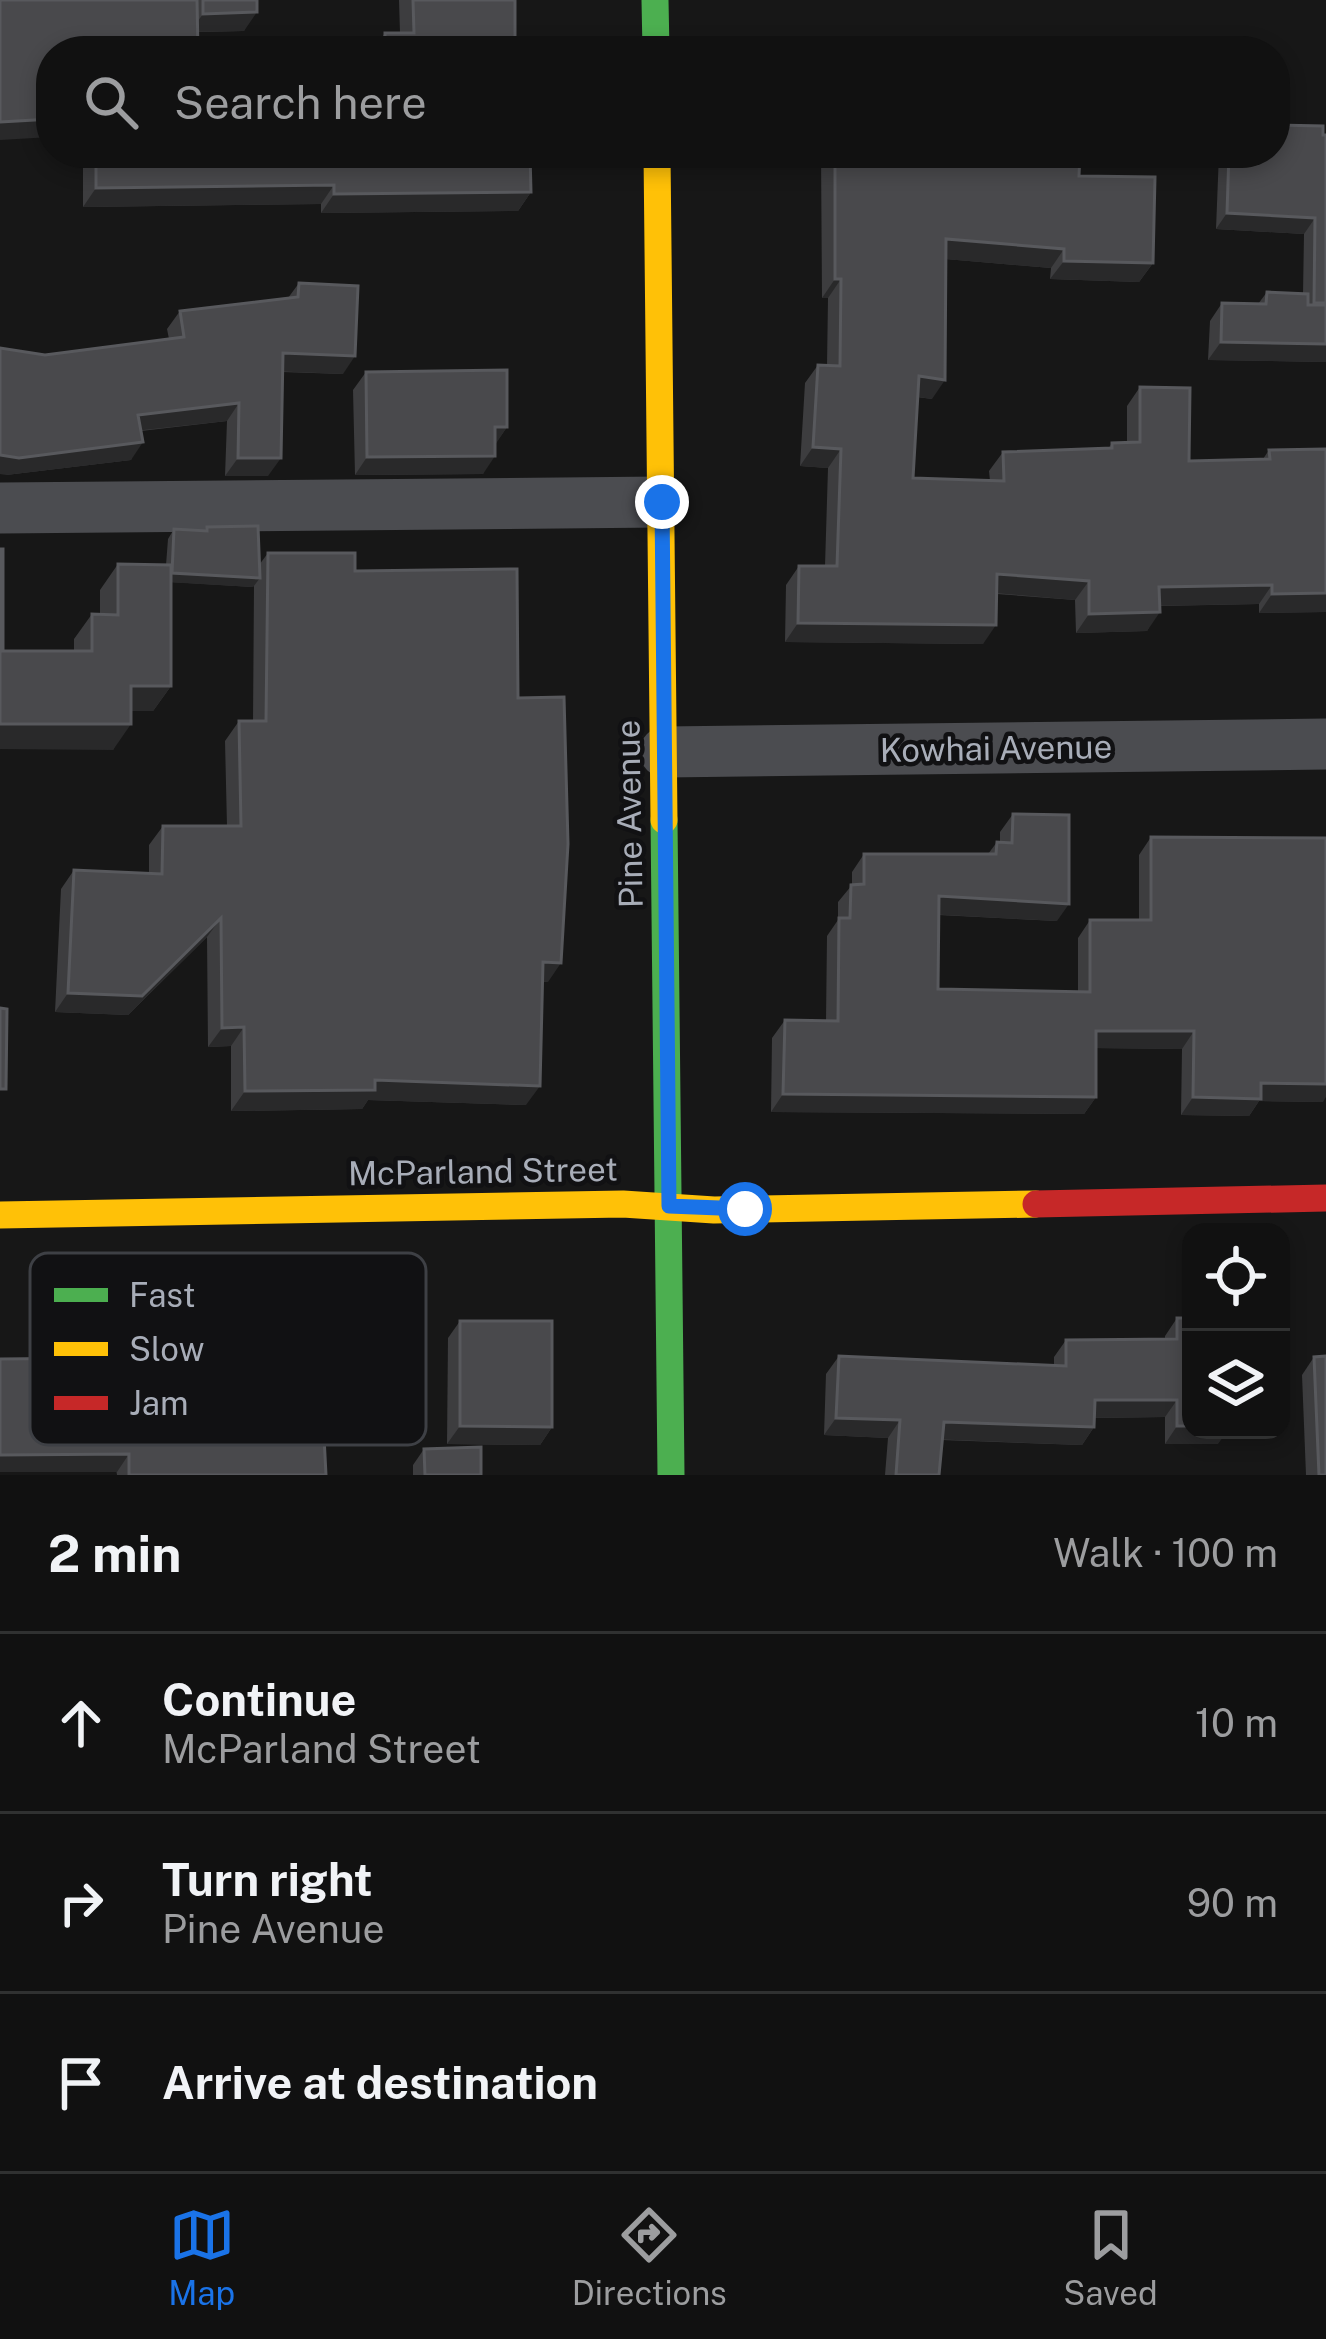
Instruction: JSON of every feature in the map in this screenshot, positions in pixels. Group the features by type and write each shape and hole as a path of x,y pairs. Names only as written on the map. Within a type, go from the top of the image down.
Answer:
{"street":[{"path":"656,0 656,36"},
{"name":"Pine Avenue","path":"657,168 671,1475"},
{"path":"0,508 662,502"},
{"name":"Kowhai Avenue","path":"665,752 1326,744"},
{"name":"McParland Street","path":"0,1215 669,1206 714,1210 1326,1198"}],"building":[{"path":"0,0 197,0 198,36 36,36 36,120 0,122"},
{"path":"203,0 257,0 257,12 203,14"},
{"path":"413,0 515,0 515,36 385,36 414,33"},
{"path":"1290,125 1323,126 1326,303 1314,303 1315,218 1227,213 1228,168 1290,168"},
{"path":"96,168 530,168 531,192 334,194 334,185 96,188"},
{"path":"835,168 1079,168 1079,176 1155,177 1153,263 1064,261 1064,249 946,239 945,380 919,376 913,478 1004,481 1003,452 1112,448 1112,443 1140,442 1140,387 1190,388 1189,461 1270,459 1269,450 1326,449 1326,593 1272,594 1272,585 1159,587 1160,612 1089,614 1089,581 997,574 996,625 798,623 799,566 837,566 841,449 813,447 818,365 840,366 841,279 835,279"},
{"path":"299,283 358,286 355,356 283,353 281,458 238,458 239,403 138,415 143,442 19,458 0,455 0,348 45,355 184,337 180,311 298,297"},
{"path":"1267,292 1308,294 1308,305 1326,305 1326,344 1221,342 1222,303 1266,304"},
{"path":"507,370 507,427 495,427 495,456 367,457 366,372"},
{"path":"258,526 260,578 172,573 174,529"},
{"path":"0,549 3,651 92,651 92,614 118,615 118,564 171,565 171,686 131,686 131,724 0,724"},
{"path":"268,553 355,553 355,571 517,569 518,698 564,697 568,844 561,963 543,962 540,1086 375,1080 375,1090 245,1091 244,1027 222,1028 221,918 142,996 68,993 74,870 162,874 163,826 241,826 239,721 266,721"},
{"path":"1013,814 1069,815 1069,904 939,896 938,989 1090,992 1090,920 1151,920 1151,837 1326,838 1326,1084 1261,1083 1261,1099 1193,1097 1194,1031 1096,1031 1096,1097 783,1094 785,1020 838,1021 839,918 850,918 851,885 864,884 864,854 996,854 997,842 1012,843"},
{"path":"0,1008 7,1009 6,1089 0,1089"},
{"path":"1177,1318 1182,1318 1182,1426 1177,1426 1177,1400 1095,1400 1094,1427 944,1422 939,1475 896,1475 900,1420 836,1418 839,1356 1066,1366 1066,1340 1177,1339"},
{"path":"460,1321 552,1321 552,1427 460,1426"},
{"path":"1326,1356 1326,1475 1319,1475 1314,1357"},
{"path":"0,1359 30,1359 30,1445 324,1445 326,1475 129,1475 129,1454 0,1455"},
{"path":"481,1447 481,1475 425,1475 424,1449"}],"traffic: fast":[{"path":"655,0 656,36"},
{"path":"664,820 671,1475"}],"traffic: slow":[{"path":"657,168 664,820"},
{"path":"0,1215 623,1204 714,1210 1036,1204"}],"traffic: jam":[{"path":"1036,1204 1326,1198"}],"route":[{"path":"662,502 669,1206 745,1209"}]}
